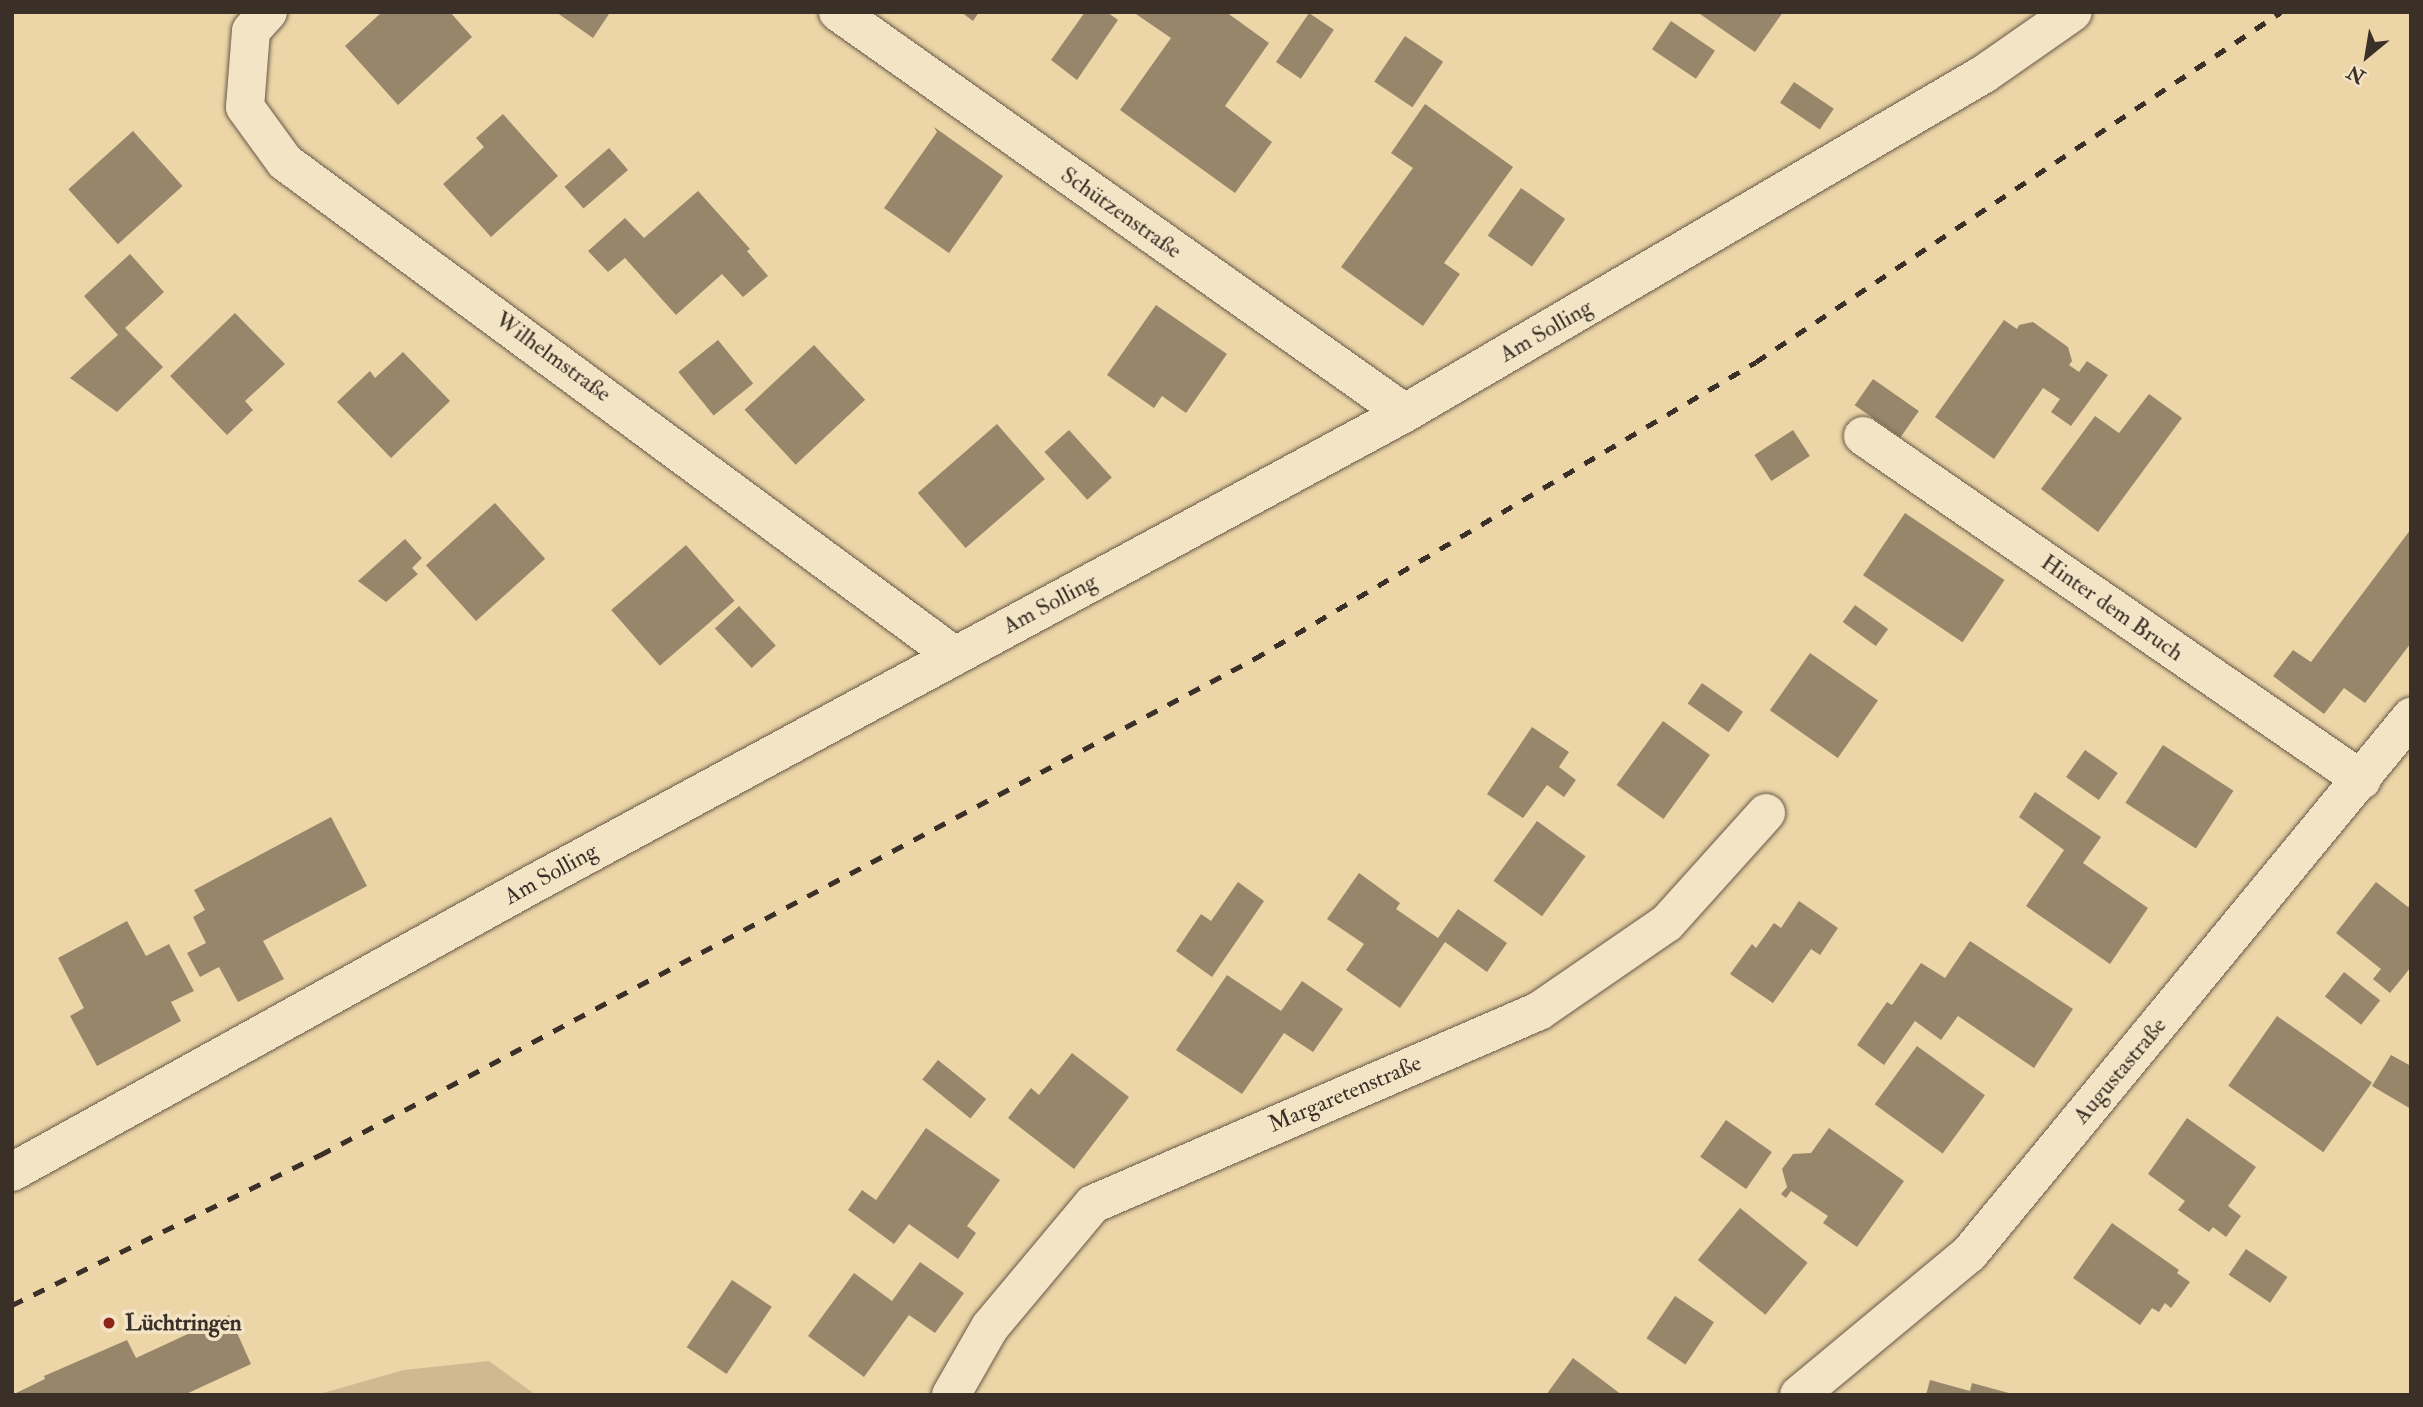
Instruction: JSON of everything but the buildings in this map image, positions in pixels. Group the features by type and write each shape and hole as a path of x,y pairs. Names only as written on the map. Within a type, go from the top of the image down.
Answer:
{"street":[{"name":"Wilhelmstraße","path":"268,12 251,31 245,107 285,162 955,656"},
{"name":"Schützenstraße","path":"838,12 1405,413"},
{"name":"Am Solling","path":"12,1172 543,878 1405,413 1984,74 2073,12"},
{"name":"Hinter dem Bruch","path":"1863,436 2362,780"},
{"name":"Augustastraße","path":"1799,1395 1969,1254 2362,780 2411,717"},
{"name":"Margaretenstraße","path":"951,1395 990,1327 1093,1204 1539,1011 1668,923 1766,813"}],"shaded area":[{"path":"489,1361 536,1395 316,1395 404,1370"}],"railway":[{"path":"12,1305 320,1155 1254,659 1756,362 2281,12"}],"place":[{"name":"Lüchtringen","path":"109,1323"}]}
